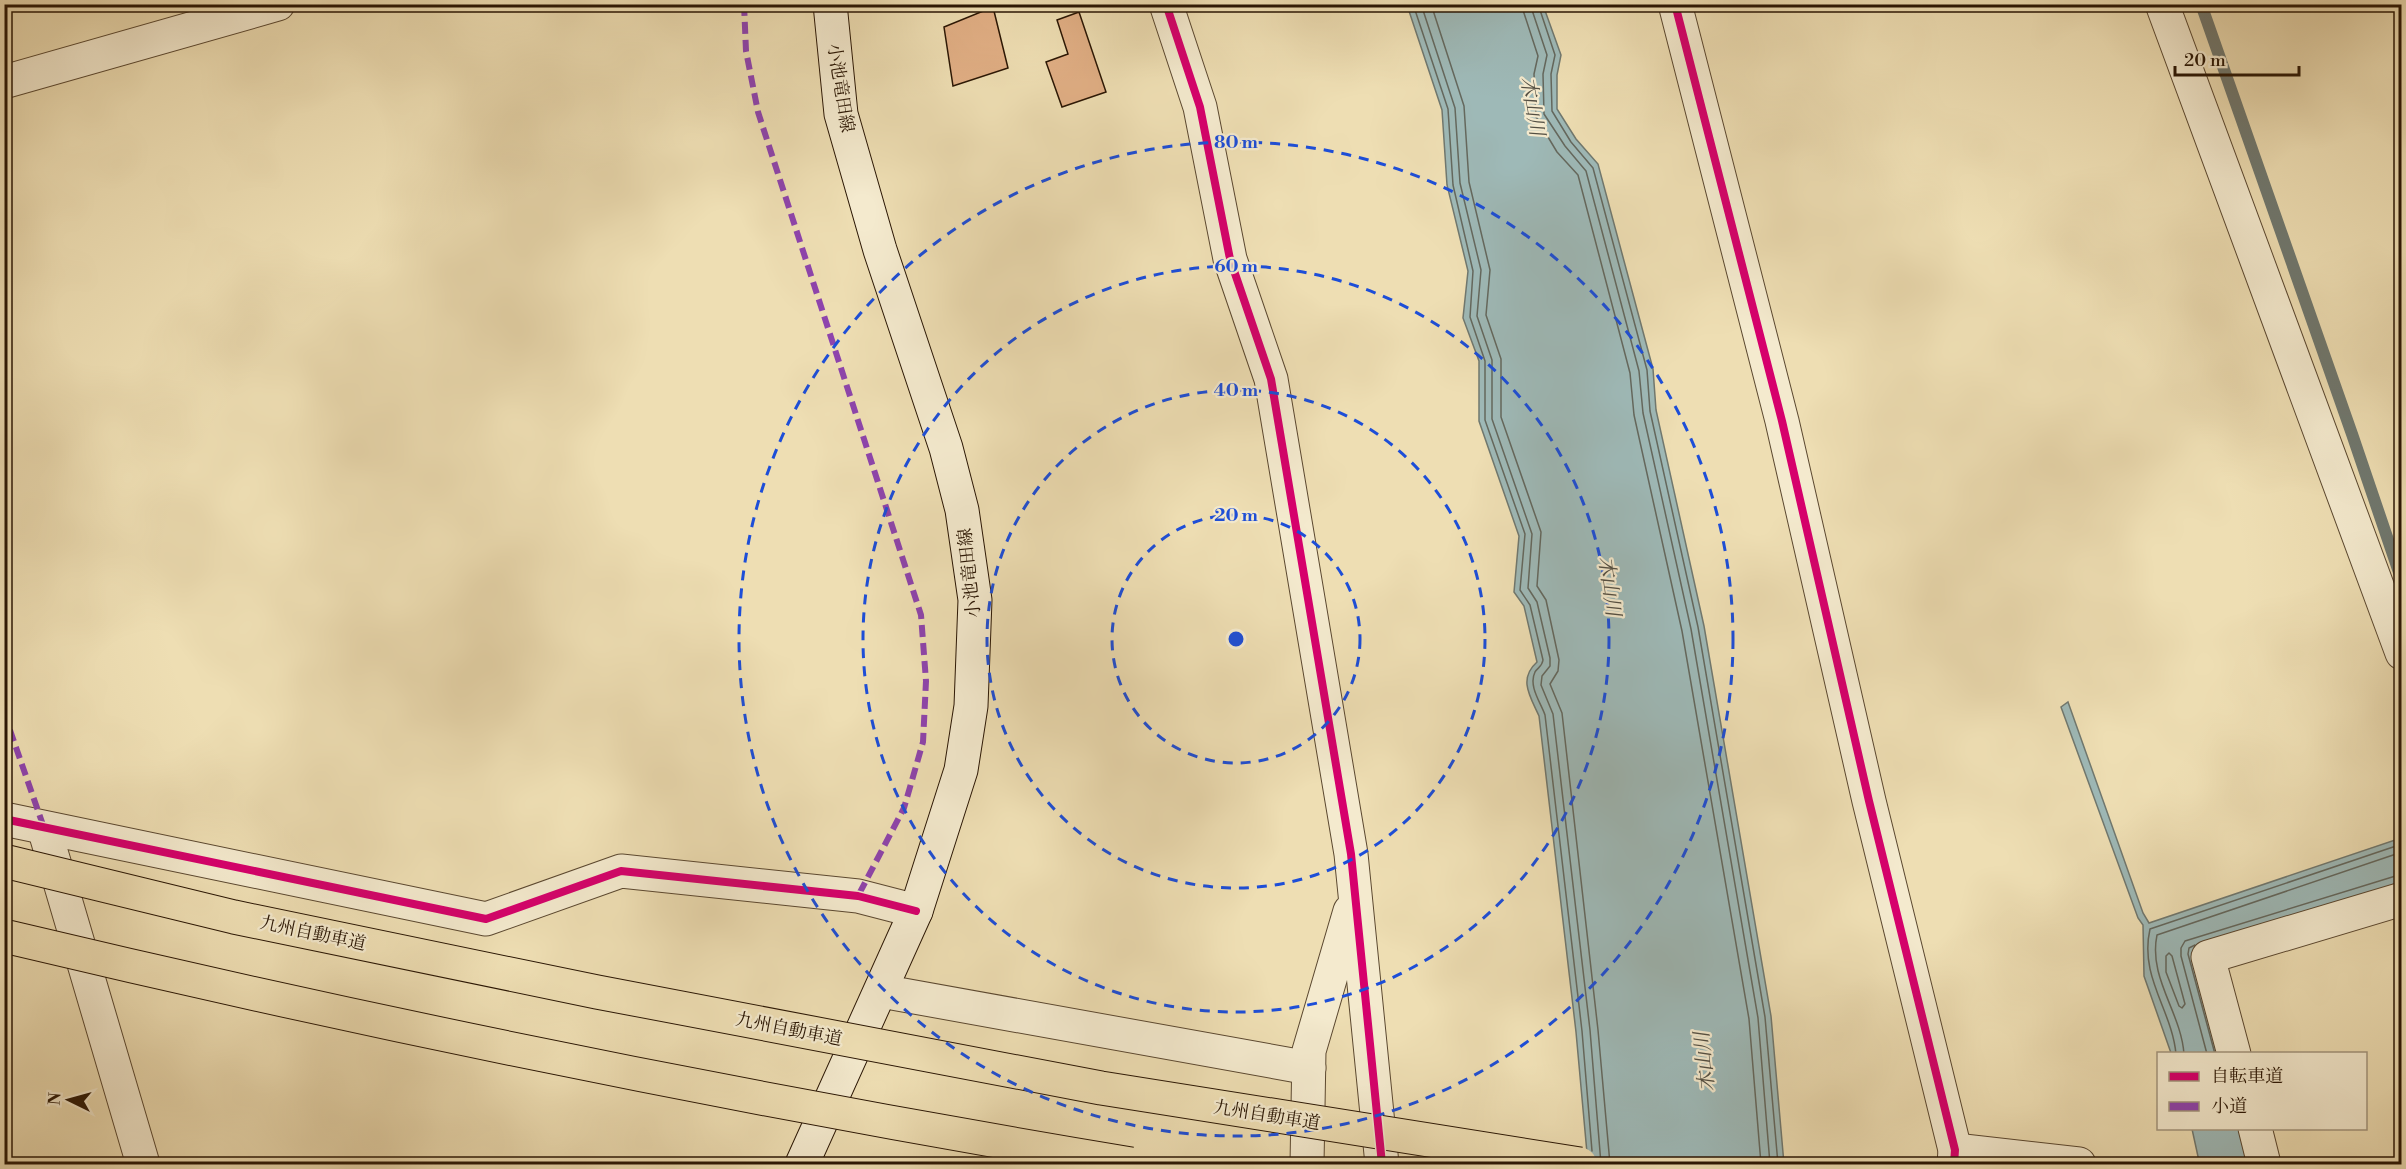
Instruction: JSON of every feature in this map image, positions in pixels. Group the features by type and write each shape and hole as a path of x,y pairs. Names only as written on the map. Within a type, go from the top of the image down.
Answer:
{"highway":[{"name":"九州自動車道","path":"4,861 234,917 597,992 1101,1088 1580,1164"},
{"path":"4,936 219,987 584,1064 1131,1164"}],"street":[{"path":"4,82 278,4"},
{"name":"小池竜田線","path":"802,1164 916,911 961,770 971,706 975,600 962,510 946,448 880,250 841,114 830,4"},
{"path":"1166,4 1200,106 1230,259 1270,379 1351,854 1382,1164"},
{"path":"1675,4 1782,421 1869,801 1955,1157 2079,1164"},
{"path":"2162,4 2402,653"},
{"path":"4,819 486,919 621,871 858,896 916,911"},
{"path":"44,828 143,1164"},
{"path":"1307,1164 1309,1051 1355,894"},
{"path":"2234,1052 2208,957 2402,899"},
{"path":"881,991 1309,1068"},
{"path":"2256,1130 2264,1164"}],"water":[{"name":"木山川","path":"1407,5 1543,5 1561,55 1557,75 1557,109 1576,139 1598,164 1653,369 1656,410 1704,626 1771,1016 1784,1164 1588,1164 1576,1032 1539,716 1532,702 1527,681 1531,668 1537,662 1524,606 1514,592 1519,536 1479,421 1479,361 1463,318 1468,271 1447,185 1442,110"},
{"path":"2068,702 2143,913 2149,923 2401,838 2401,887 2194,951 2221,1052 2171,1052 2144,976 2143,925 2138,918 2061,707"},
{"path":"2192,1130 2242,1130 2248,1152 2242,1164 2198,1164"}],"building":[{"path":"993,7 1008,68 953,86 944,27"},
{"path":"1079,12 1106,92 1062,107 1046,62 1068,54 1057,20"}],"waterway":[{"path":"2201,4 2402,581"}],"marked path":[{"path":"744,4 746,51 758,112 921,615 926,681 923,742 904,808 858,896"},
{"path":"4,713 44,828"}],"cycle path":[{"path":"1166,4 1200,107 1230,259 1271,379 1351,854 1382,1164"},
{"path":"1675,4 1782,421 1869,801 1955,1150 1954,1164"},
{"path":"4,819 486,919 621,871 858,896 916,911"}]}
